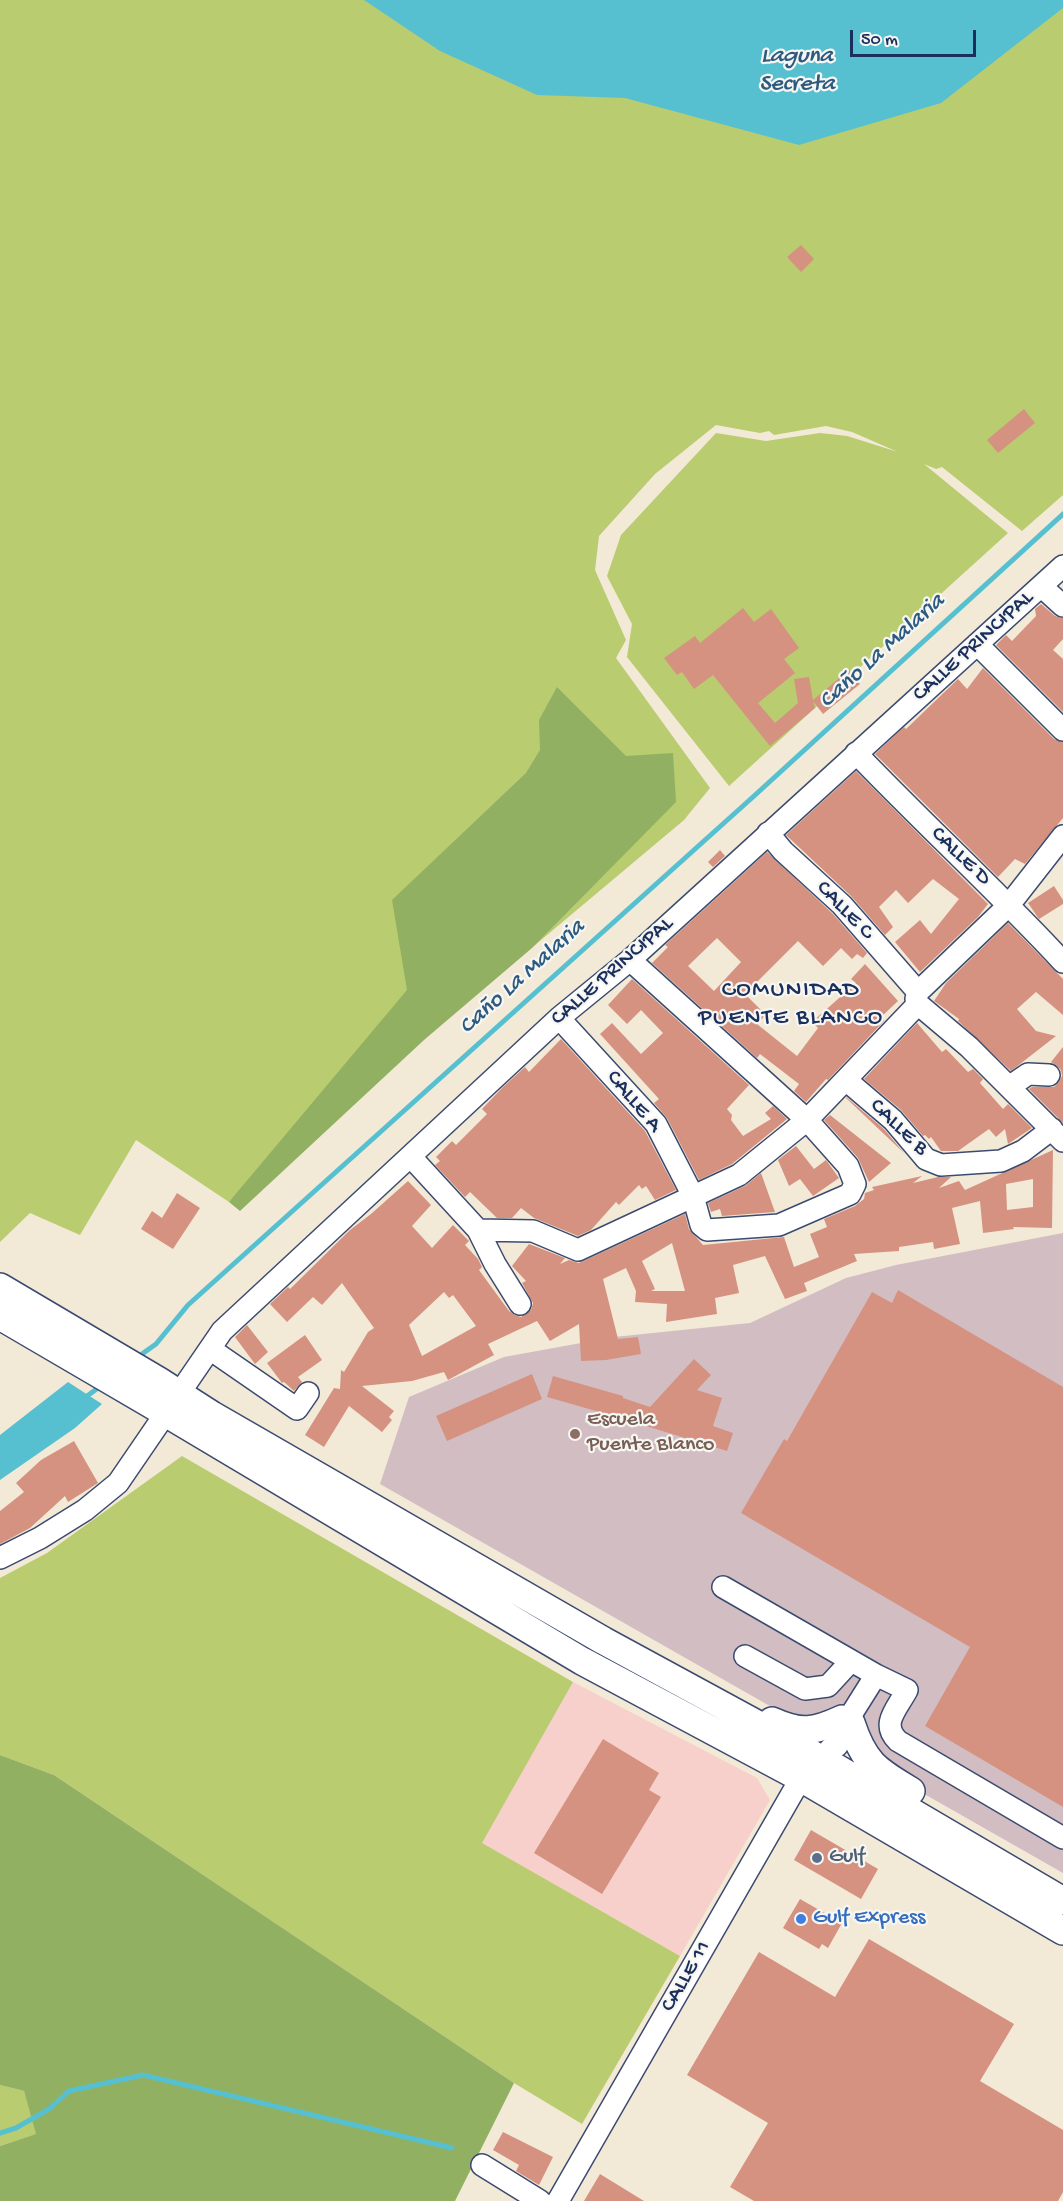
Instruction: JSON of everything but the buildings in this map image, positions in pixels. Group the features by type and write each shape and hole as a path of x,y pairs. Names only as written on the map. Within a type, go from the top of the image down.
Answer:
{"main road":[{"path":"0,1287 67,1341 163,1398 582,1661 801,1778 1063,1931"},
{"path":"0,1317 67,1341"},
{"path":"163,1398 222,1421 594,1635 747,1719 826,1754 951,1835 1063,1901"},
{"path":"747,1719 763,1716 790,1730 817,1729 847,1720 865,1756 877,1770 952,1816 951,1835"}],"street":[{"name":"CALLE PRINCIPAL","path":"0,1558 40,1538 85,1510 118,1483 163,1398 210,1349 222,1331 559,1018 630,960 1063,566"},
{"path":"1041,586 1063,606"},
{"path":"977,644 1063,730"},
{"name":"CALLE D","path":"856,753 903,802 1009,904 1063,962"},
{"name":"CALLE C","path":"768,833 783,851 842,905 918,998 1058,1135"},
{"path":"478,1230 533,1231 578,1250 739,1175 807,1120 846,1080 918,998 1009,904 1063,836"},
{"path":"630,960 807,1120"},
{"name":"CALLE A","path":"559,1018 656,1124 693,1196 701,1225 707,1230 779,1225 850,1194 855,1184 848,1166 807,1120"},
{"path":"1009,1087 1028,1074 1048,1075"},
{"name":"CALLE B","path":"846,1080 893,1120 926,1159 941,1165 1000,1161 1058,1135"},
{"path":"411,1157 478,1230 495,1264 520,1304"},
{"path":"210,1349 297,1409 308,1393"},
{"path":"723,1587 876,1675 907,1690 888,1724 890,1733 898,1741 1063,1838"},
{"path":"745,1656 805,1689 828,1686 851,1661"},
{"name":"CALLE 11","path":"558,2201 801,1778 837,1746 847,1720 876,1675"},
{"path":"482,2165 540,2201"}],"shaded area":[{"path":"1063,1233 1063,1873 380,1484 409,1397 504,1357 614,1337 750,1323 846,1278 896,1265"},
{"path":"573,1682 757,1778 770,1800 680,1956 481,1843"}],"green space":[{"path":"0,0 1063,0 1063,495 1022,531 942,467 936,469 924,464 1008,533 729,786 627,657 632,624 607,576 621,535 716,433 766,441 820,433 847,436 898,452 852,432 826,426 774,435 769,431 760,433 716,425 655,474 599,536 595,570 626,640 616,658 710,788 684,820 229,1202 136,1140 80,1235 30,1213 0,1242"},
{"path":"557,687 626,756 673,753 676,802 532,948 424,1040 240,1211 229,1202 407,990 392,900 526,773 540,750 539,720"},
{"path":"182,1456 573,1682 482,1843 680,1956 582,2124 514,2083 54,1775 0,1755 0,1578 47,1553"},
{"path":"0,1755 54,1775 514,2083 455,2201 0,2201 0,2146 36,2134 24,2091 0,2085"},
{"path":"0,2085 24,2091 37,2134 0,2146"}],"water":[{"name":"Laguna Secreta","path":"364,0 1063,0 1063,8 941,103 799,145 625,98 537,95 440,51"},
{"path":"68,1382 102,1404 75,1428 0,1480 0,1435"}],"waterway":[{"name":"Caño La Malaria","path":"135,1359 156,1344 188,1305 754,796 1063,514"},
{"name":"Caño La Malaria","path":"83,1399 102,1385"},
{"path":"0,2133 16,2128 49,2109 69,2091 143,2075 452,2148"}],"place":[{"name":"Escuela Puente Blanco","path":"575,1434"},
{"name":"Gulf","path":"817,1858"},
{"name":"Gulf Express","path":"801,1919"}],"district":[{"name":"COMUNIDAD PUENTE BLANCO","path":"791,1005"}]}
